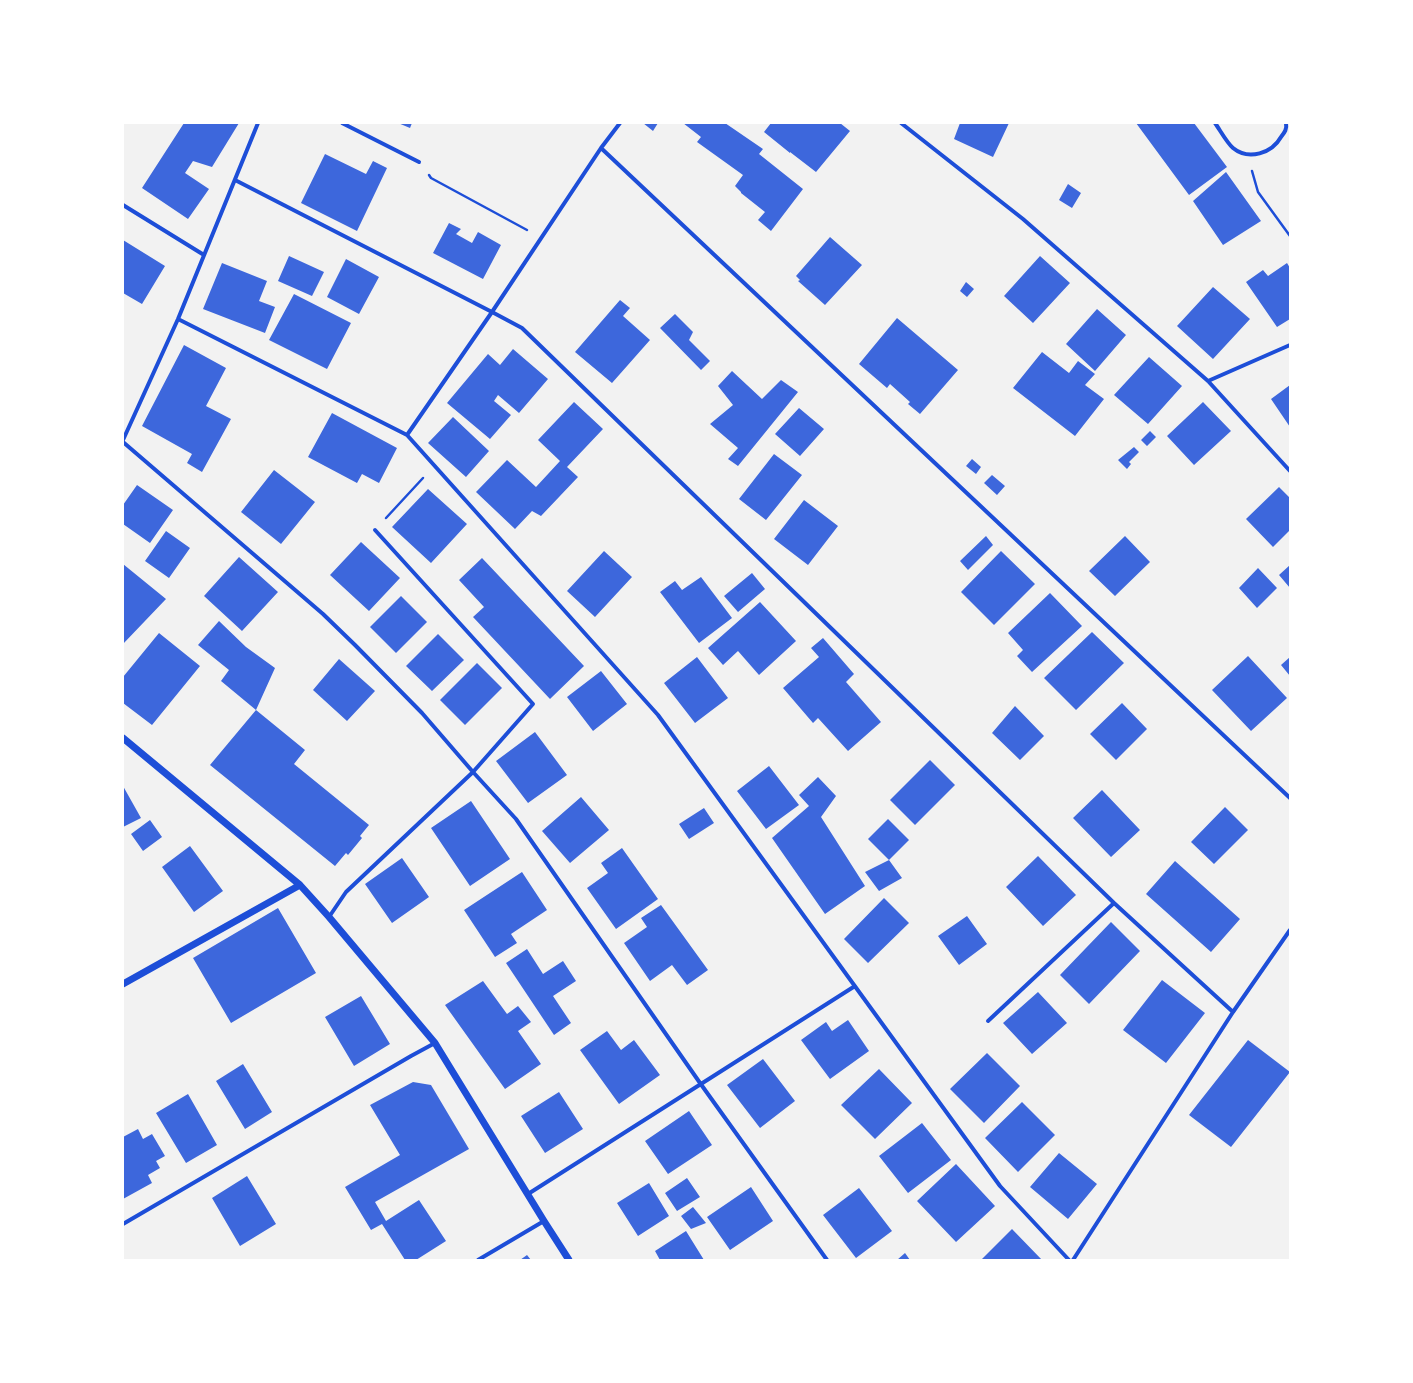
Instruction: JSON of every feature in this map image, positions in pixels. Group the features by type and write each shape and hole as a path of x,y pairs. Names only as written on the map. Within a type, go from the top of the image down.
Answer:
{"street":[{"path":"258,123 178,319 123,441 345,634 422,713 516,819 700,1084 827,1260"},
{"path":"342,123 419,162"},
{"path":"407,435 492,312 601,148 620,123"},
{"path":"901,123 1023,219 1208,381 1290,471"},
{"path":"1215,123 1233,148 1248,155 1264,152 1278,143 1287,128 1286,123"},
{"path":"601,148 1290,798"},
{"path":"235,180 522,328 1114,903 1233,1012"},
{"path":"123,205 204,255"},
{"path":"178,319 407,435 658,715 1000,1186 1069,1260"},
{"path":"1208,381 1290,345"},
{"path":"329,917 346,892 473,772 534,704 375,530"},
{"path":"124,741 300,885 329,917 435,1043 569,1260"},
{"path":"123,984 300,885"},
{"path":"988,1021 1114,903"},
{"path":"1073,1260 1233,1012 1290,930"},
{"path":"528,1194 854,986"},
{"path":"123,1224 435,1043"},
{"path":"478,1260 544,1221"}],"path":[{"path":"1248,155 1258,192 1290,236"},
{"path":"419,162 431,178 542,238"},
{"path":"375,530 434,466"}],"building":[{"path":"184,123 239,123 212,167 193,161 185,173 209,189 188,219 142,188"},
{"path":"398,123 412,123 410,128"},
{"path":"643,123 658,123 653,131"},
{"path":"683,123 725,123 763,149 759,154 803,189 771,231 758,220 765,212 741,193 735,186 743,175 697,142 701,137"},
{"path":"771,123 840,123 850,131 816,172 764,132"},
{"path":"960,123 1009,123 993,157 954,139"},
{"path":"1136,123 1194,123 1227,167 1189,195"},
{"path":"325,154 366,174 373,161 387,168 357,231 301,203"},
{"path":"1226,172 1261,221 1223,245 1193,201"},
{"path":"1068,184 1081,193 1072,208 1059,200"},
{"path":"449,223 461,229 456,234 472,243 478,232 501,245 483,279 433,253"},
{"path":"830,237 862,265 825,305 798,281 800,280 796,276"},
{"path":"123,240 165,266 142,304 123,293"},
{"path":"289,256 324,272 312,296 278,281"},
{"path":"1040,256 1070,283 1033,323 1004,296"},
{"path":"346,259 379,277 359,314 327,297"},
{"path":"222,263 267,281 259,301 275,307 265,333 203,309"},
{"path":"1287,263 1290,268 1290,319 1277,327 1246,282 1263,270 1268,276"},
{"path":"966,282 974,289 967,297 960,291"},
{"path":"1213,287 1250,319 1213,359 1177,326"},
{"path":"294,294 351,323 327,369 269,340"},
{"path":"620,300 630,308 623,316 650,340 612,383 575,352"},
{"path":"1097,309 1126,335 1095,371 1066,344"},
{"path":"675,314 693,332 689,340 710,361 701,370 660,328"},
{"path":"897,318 958,370 920,414 908,404 910,402 890,384 887,388 859,364"},
{"path":"184,345 226,368 206,406 231,419 202,472 187,463 192,454 142,426"},
{"path":"513,349 548,379 519,413 498,395 494,401 511,415 490,439 447,403 488,354 500,365"},
{"path":"1042,352 1069,373 1078,361 1095,374 1085,385 1104,399 1075,436 1013,388"},
{"path":"1149,357 1182,386 1148,424 1114,395"},
{"path":"732,371 762,399 781,380 798,392 738,466 728,459 738,448 710,424 733,405 718,386"},
{"path":"1290,385 1290,427 1271,399"},
{"path":"574,402 603,429 567,467 578,477 541,516 532,511 515,529 476,492 507,460 536,487 560,461 538,440"},
{"path":"1203,402 1231,431 1194,465 1167,436"},
{"path":"799,408 824,429 800,456 775,434"},
{"path":"332,413 397,448 379,483 362,474 357,483 308,457"},
{"path":"453,417 489,451 466,477 428,443"},
{"path":"1150,431 1156,437 1147,446 1141,440"},
{"path":"1134,447 1139,452 1129,462 1131,464 1127,469 1118,460"},
{"path":"774,454 802,475 766,520 739,499"},
{"path":"972,459 981,467 976,474 966,466"},
{"path":"274,470 315,502 281,544 241,512"},
{"path":"992,475 1005,486 997,495 984,483"},
{"path":"137,485 173,510 150,543 123,524 123,505"},
{"path":"1279,487 1290,498 1290,530 1273,547 1246,519"},
{"path":"428,489 467,524 431,563 392,527"},
{"path":"804,500 838,526 808,565 774,539"},
{"path":"166,531 190,548 169,578 145,561"},
{"path":"986,536 993,545 968,570 960,561"},
{"path":"1125,536 1150,562 1115,596 1089,571"},
{"path":"361,542 400,578 369,611 330,575"},
{"path":"604,551 632,577 595,617 567,591"},
{"path":"1001,551 1035,584 994,625 961,592"},
{"path":"239,557 278,592 242,631 204,596"},
{"path":"482,558 584,666 550,699 473,617 484,607 459,580"},
{"path":"123,564 166,599 123,644"},
{"path":"1290,565 1290,588 1279,575"},
{"path":"1258,568 1277,588 1257,608 1239,588"},
{"path":"752,573 765,589 738,612 724,596"},
{"path":"701,577 732,618 699,643 660,592 675,581 682,590"},
{"path":"1050,593 1082,626 1032,672 1017,656 1023,650 1008,633"},
{"path":"401,596 427,622 396,653 370,627"},
{"path":"760,602 796,641 759,675 738,651 723,665 708,648"},
{"path":"219,621 246,647 275,668 256,710 221,681 229,670 198,645"},
{"path":"1092,632 1124,663 1076,710 1044,678"},
{"path":"159,633 200,666 152,725 123,703 123,677"},
{"path":"438,634 464,660 432,691 406,666"},
{"path":"823,638 854,674 846,682 881,722 848,751 818,718 813,723 783,688 819,657 811,648"},
{"path":"1248,656 1287,698 1251,731 1212,690"},
{"path":"697,657 728,698 695,723 664,683"},
{"path":"1290,657 1290,676 1281,665"},
{"path":"339,659 375,691 347,721 313,690"},
{"path":"477,663 502,688 465,725 440,700"},
{"path":"601,671 627,704 593,731 567,697"},
{"path":"1122,703 1147,729 1116,760 1090,734"},
{"path":"1015,706 1044,736 1020,760 992,733"},
{"path":"256,710 305,750 294,764 369,825 360,836 362,838 348,855 346,853 335,866 210,765"},
{"path":"535,732 567,775 528,803 496,761"},
{"path":"930,760 955,785 915,825 890,800"},
{"path":"769,766 799,805 766,829 737,791"},
{"path":"818,777 836,796 821,817 865,886 825,914 772,838 809,806 799,795"},
{"path":"123,786 141,818 123,827"},
{"path":"1102,790 1140,830 1111,857 1073,818"},
{"path":"581,797 609,830 570,863 542,831"},
{"path":"471,801 510,859 470,886 431,828"},
{"path":"1225,807 1248,830 1214,864 1191,842"},
{"path":"704,808 714,823 689,839 679,824"},
{"path":"888,819 909,840 889,860 868,839"},
{"path":"150,820 162,837 143,851 131,834"},
{"path":"190,846 223,891 194,912 162,867"},
{"path":"622,848 658,899 616,929 587,888 608,873 601,863"},
{"path":"1038,856 1076,895 1043,926 1006,887"},
{"path":"402,858 429,897 392,923 365,884"},
{"path":"889,860 902,878 879,891 865,872"},
{"path":"1175,861 1240,919 1211,952 1146,894"},
{"path":"522,872 547,910 511,934 517,943 495,957 464,910"},
{"path":"884,898 909,923 868,963 844,939"},
{"path":"661,905 708,970 687,985 672,965 650,981 624,943 647,927 641,918"},
{"path":"278,908 316,973 231,1023 193,958"},
{"path":"967,916 987,944 959,965 938,936"},
{"path":"1111,922 1140,951 1089,1004 1060,975"},
{"path":"527,949 543,974 563,961 576,981 553,996 571,1023 554,1035 506,963"},
{"path":"1162,980 1205,1013 1166,1063 1123,1030"},
{"path":"483,981 507,1014 518,1006 531,1022 518,1031 541,1064 505,1089 445,1005"},
{"path":"1038,992 1067,1023 1032,1054 1003,1023"},
{"path":"361,996 390,1044 354,1066 325,1017"},
{"path":"848,1020 869,1051 830,1079 801,1040 826,1022 832,1031"},
{"path":"607,1031 621,1050 634,1040 660,1075 619,1104 580,1050"},
{"path":"1248,1040 1290,1072 1231,1147 1189,1115"},
{"path":"987,1053 1020,1086 984,1123 950,1089"},
{"path":"763,1059 795,1101 760,1128 727,1085"},
{"path":"243,1064 272,1112 245,1129 216,1081"},
{"path":"879,1069 912,1103 875,1139 841,1105"},
{"path":"413,1082 431,1085 469,1149 375,1202 386,1221 419,1200 446,1241 416,1260 405,1260 382,1224 371,1230 345,1187 400,1155 370,1105"},
{"path":"559,1092 583,1129 545,1153 521,1116"},
{"path":"188,1094 217,1145 186,1163 156,1113"},
{"path":"1022,1102 1055,1135 1018,1172 985,1138"},
{"path":"689,1111 712,1145 668,1174 645,1141"},
{"path":"922,1123 951,1160 908,1193 879,1156"},
{"path":"138,1129 143,1139 152,1134 165,1156 156,1161 160,1168 148,1175 152,1183 123,1199 123,1137"},
{"path":"1059,1153 1097,1184 1068,1219 1030,1187"},
{"path":"956,1164 995,1206 956,1242 917,1201"},
{"path":"247,1176 276,1224 240,1246 212,1198"},
{"path":"687,1178 700,1197 677,1211 665,1193"},
{"path":"649,1183 669,1216 638,1236 617,1203"},
{"path":"751,1187 773,1221 730,1250 707,1217"},
{"path":"859,1188 892,1231 856,1258 823,1215"},
{"path":"693,1207 706,1223 691,1229 681,1216"},
{"path":"1012,1229 1042,1260 981,1260"},
{"path":"686,1231 704,1260 660,1260 655,1251"},
{"path":"905,1253 910,1260 897,1260"},
{"path":"527,1255 531,1260 520,1260"}]}
